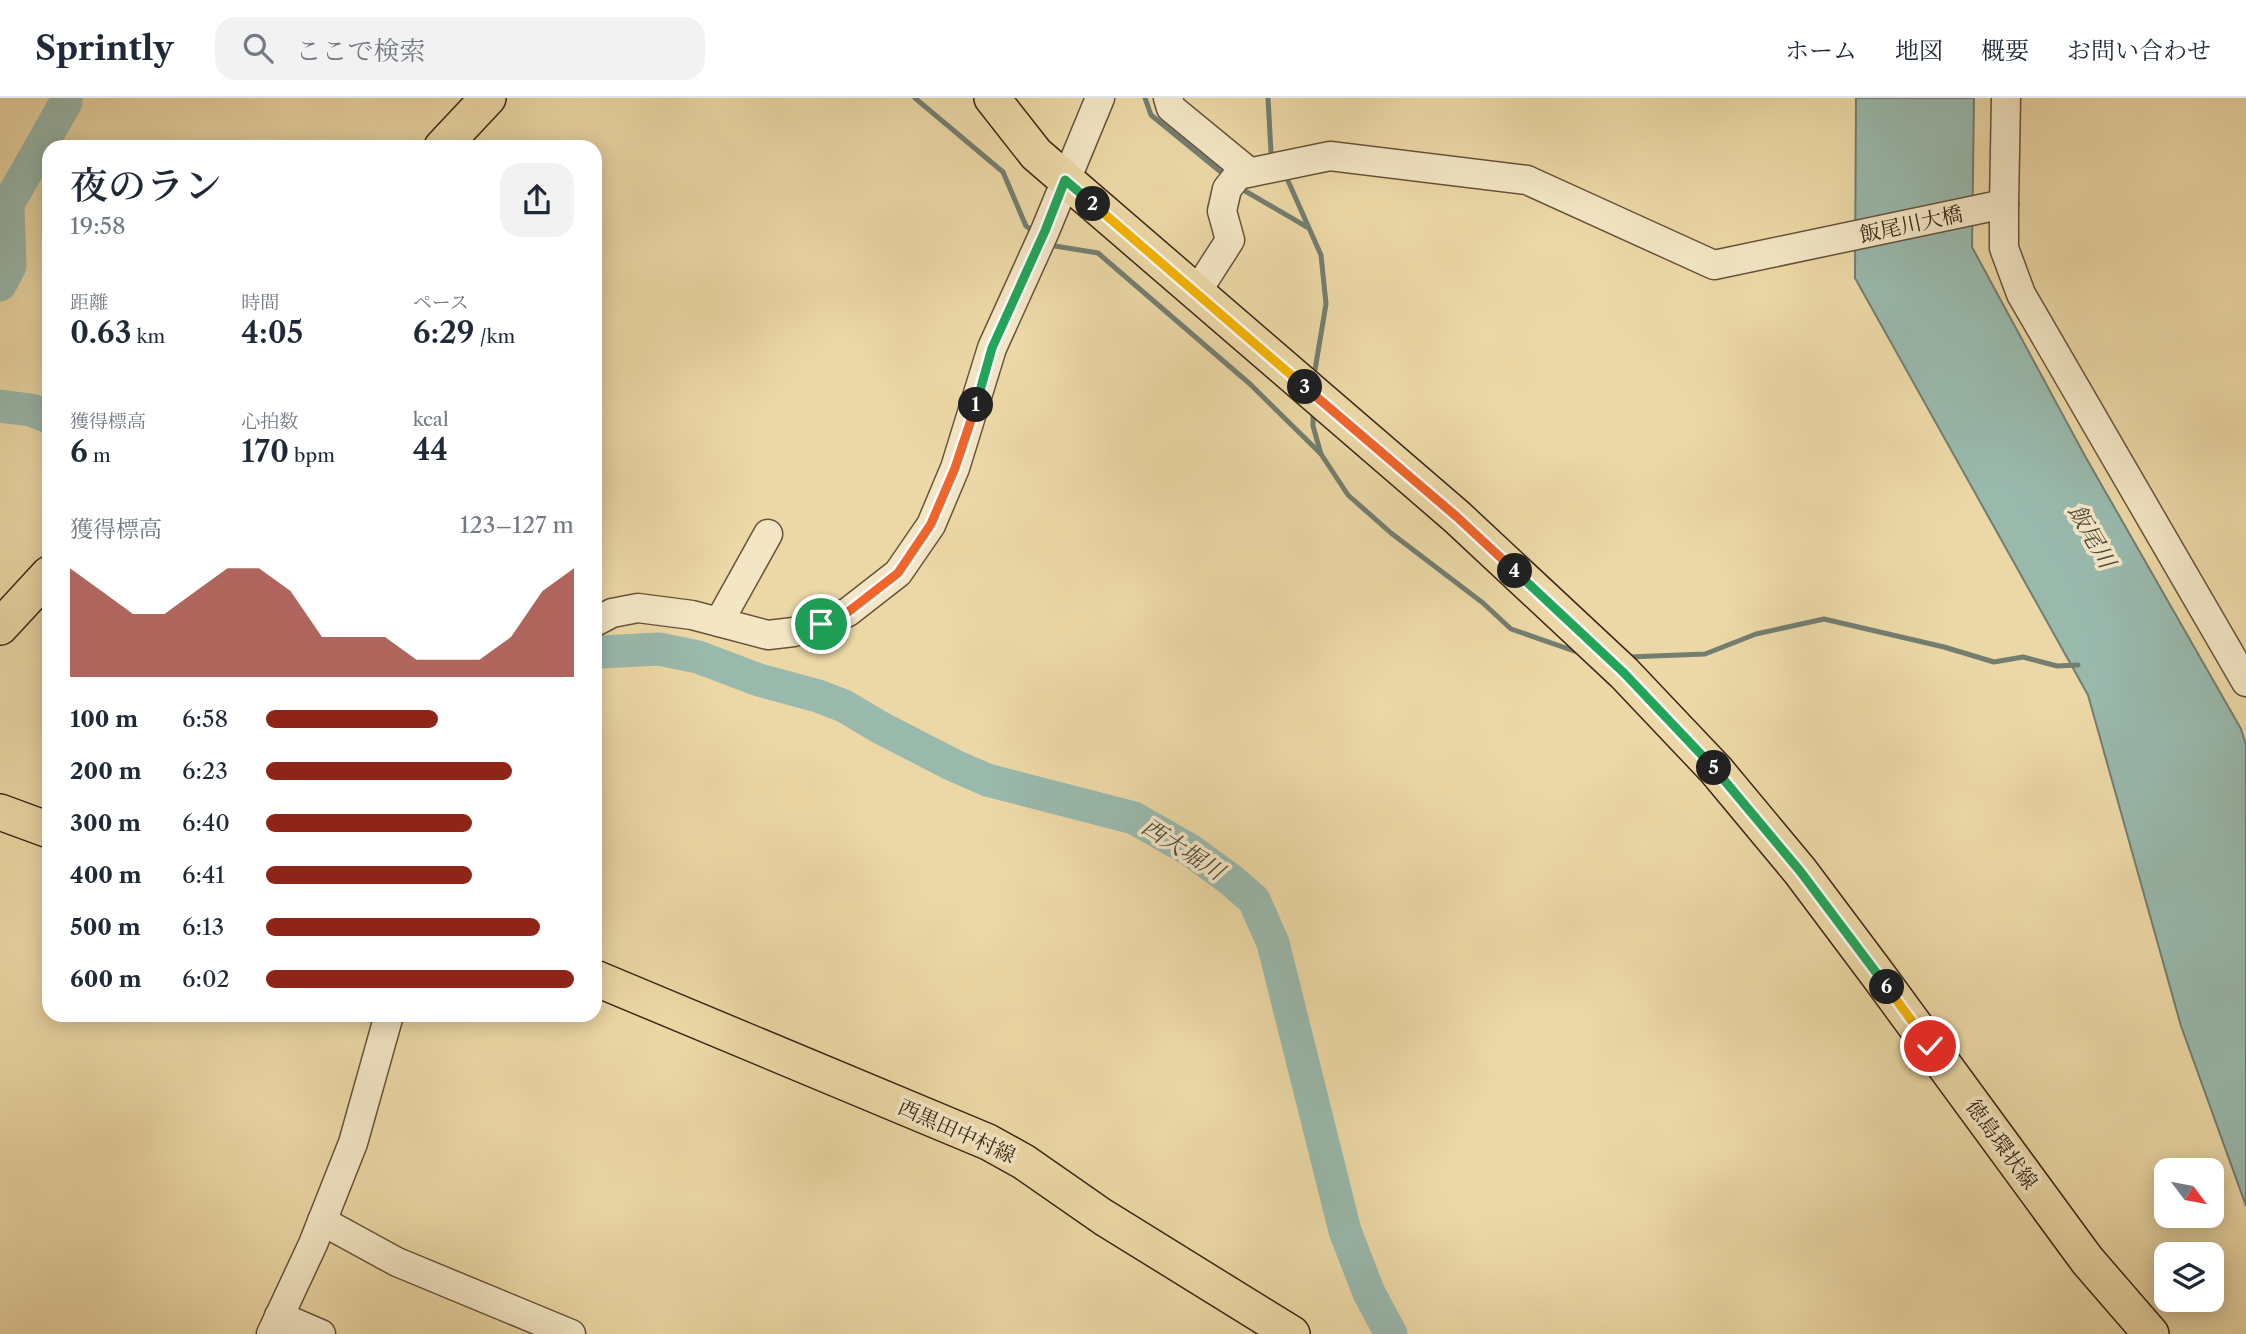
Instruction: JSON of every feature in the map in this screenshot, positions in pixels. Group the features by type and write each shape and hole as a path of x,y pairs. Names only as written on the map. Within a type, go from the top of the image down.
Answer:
{"main road":[{"path":"449,140 488,98"},
{"name":"徳島環状線","path":"992,98 1036,155 1457,517 1624,673 1716,770 1800,871 2087,1260 2151,1334"},
{"path":"0,627 42,582"},
{"path":"0,812 42,827"},
{"name":"西黒田中村線","path":"602,981 988,1142 1024,1162 1102,1217 1292,1334"}],"street":[{"path":"602,618 612,613 638,608 692,615 768,635 794,632 848,612 898,573 931,524 941,502 955,468 992,348 1100,98"},
{"path":"1168,98 1171,108 1243,177 1222,211 1230,240 1196,293"},
{"path":"2006,98 1997,206 2004,248 2021,294 2246,682"},
{"name":"飯尾川大橋","path":"1243,177 1331,156 1527,180 1714,265 1997,206"},
{"path":"719,622 768,534"},
{"path":"321,1334 275,1325 322,1221 353,1143 387,1022"},
{"path":"322,1221 397,1262 571,1334"}],"water":[{"name":"飯尾川","path":"1856,98 1974,98 1972,247 2085,456 2241,729 2246,745 2246,1206 2181,1026 2088,695 1855,278"}],"waterway":[{"name":"西大堀川","path":"44,140 66,98"},
{"path":"915,98 1003,172 1026,226 1036,233"},
{"path":"1145,98 1151,115 1227,177"},
{"path":"1268,98 1271,152 1275,157"},
{"name":"西大堀川","path":"0,285 10,266 8,204 42,144"},
{"path":"1285,174 1321,255 1326,304 1314,376"},
{"path":"1240,188 1307,227"},
{"path":"1050,243 1098,253 1250,384 1321,454"},
{"name":"西大堀川","path":"0,406 42,414"},
{"path":"1313,410 1313,426 1321,454 1348,495 1391,533 1483,603 1511,629 1580,653"},
{"path":"1628,657 1705,654 1756,634 1824,619 1944,647 1994,662 2023,657 2057,666 2078,665"},
{"name":"西大堀川","path":"602,652 659,649 698,657 759,680 818,696 844,706 881,728 987,780 1134,818 1190,850 1231,880 1254,900 1273,943 1345,1231 1369,1293 1391,1334"}],"route":[{"path":"821,624 848,612 898,573 931,524 955,468 992,348 1065,180 1457,517 1624,673 1716,770 1800,871 1930,1046"}]}
